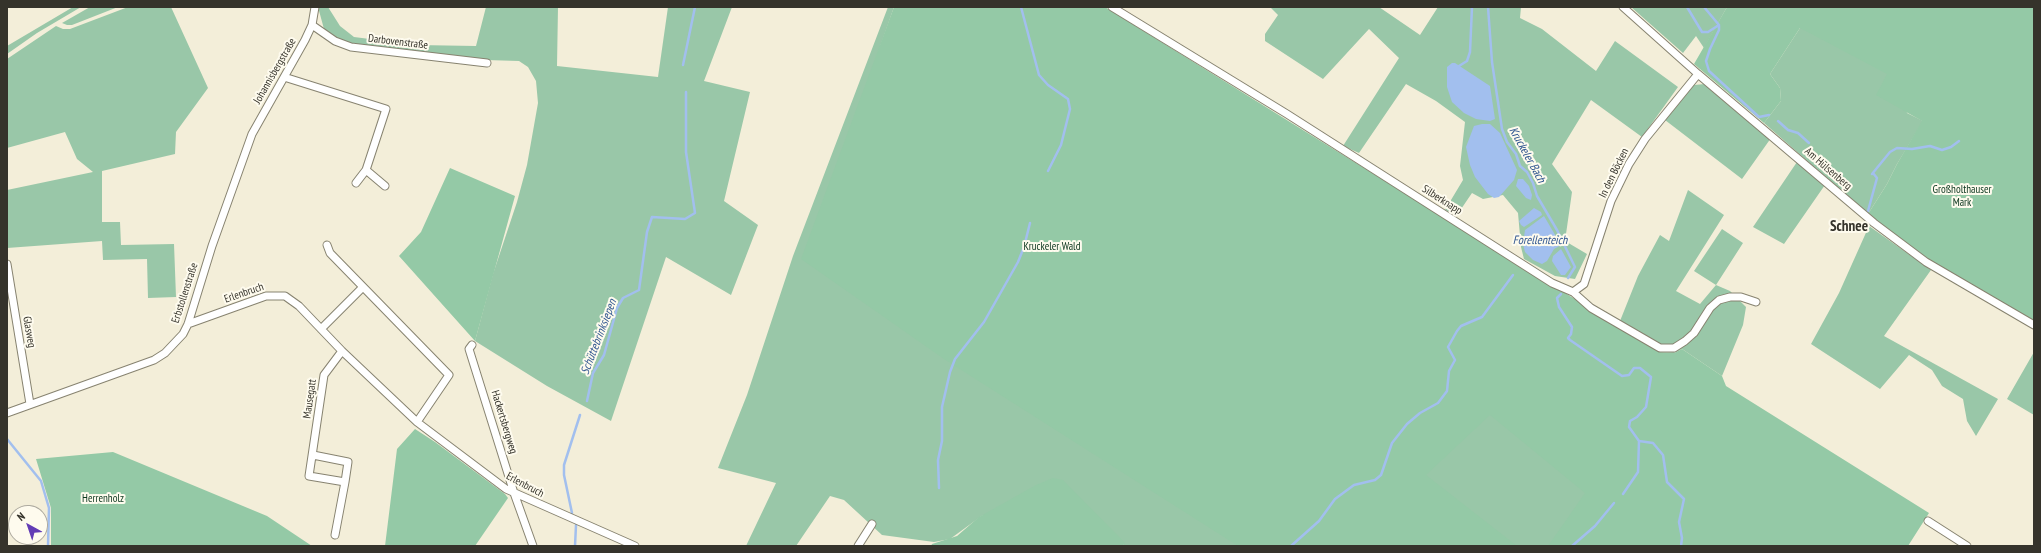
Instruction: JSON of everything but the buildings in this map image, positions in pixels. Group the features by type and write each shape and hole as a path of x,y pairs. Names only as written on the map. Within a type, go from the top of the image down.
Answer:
{"street":[{"name":"Johannisbergstraße","path":"248,143 312,25 314,7"},
{"name":"Silberknapp","path":"1112,7 1287,114 1552,283 1572,292 1591,308 1660,348 1667,349 1685,341 1694,333 1710,308 1719,300 1730,297 1742,297 1756,302"},
{"name":"Am Hülsenberg","path":"1623,7 1698,74 1874,223 1902,244 1962,284 2034,325"},
{"name":"Darbovenstraße","path":"312,25 335,41 350,47 487,63"},
{"name":"In den Böcken","path":"1572,292 1584,284 1611,201 1629,164 1642,143 1698,74"},
{"path":"284,77 386,109 366,170 356,184"},
{"name":"Erbstollenstraße","path":"7,413 154,360 175,344 188,324 212,246 248,143"},
{"path":"366,170 386,186"},
{"path":"327,244 330,253 449,375 417,422"},
{"name":"Glasweg","path":"7,264 30,404"},
{"path":"321,329 363,287"},
{"name":"Erlenbruch","path":"188,324 266,296 284,296 299,306 342,352 417,422 438,439 514,493 635,546"},
{"name":"Hackertsbergweg","path":"470,347 514,493 533,546"},
{"name":"Mausegatt","path":"342,352 324,375 309,476 345,482"},
{"path":"313,455 348,462 335,535"},
{"path":"1928,521 1967,546"},
{"path":"858,546 872,524"}],"green space":[{"path":"73,7 81,7 37,33 7,54 7,46"},
{"path":"90,7 118,7 72,25 62,23"},
{"path":"128,7 171,7 208,88 176,132 175,154 102,171 102,222 120,222 121,245 174,244 176,297 148,298 147,259 103,260 102,241 7,248 7,190 93,172 77,159 65,132 7,148 7,59 56,26 63,29 70,29"},
{"path":"318,7 328,7 340,26 354,37 417,45 476,46 486,7 558,7 557,66 658,77 668,7 732,7 704,81 750,92 724,201 758,225 731,295 666,257 611,421 547,386 475,341 493,274 517,202 527,165 538,103 536,81 528,67 519,61 486,60 353,45 337,39 324,29"},
{"name":"Kruckeler Wald","path":"888,7 894,7 875,61 1102,7 1901,546 1123,546 1124,544 983,515 950,539 934,542 882,535 844,500 830,496 796,546 746,546 776,483 718,468 747,395 793,256"},
{"name":"Kruckeler Wald","path":"894,7 1105,7 1660,352 1674,353 1682,349 1722,376 1726,386 1929,513 1908,546 1548,546 1585,493 1490,415 1426,475 1517,546 1238,546 944,359 801,259"},
{"path":"1270,7 1379,7 1420,35 1438,7 1521,7 1520,18 1542,29 1596,71 1615,41 1678,87 1642,137 1591,100 1552,164 1572,192 1565,241 1587,254 1575,279 1555,276 1524,259 1521,247 1518,213 1503,195 1483,199 1472,193 1457,215 1445,210 1463,180 1460,166 1465,122 1436,101 1406,84 1359,153 1343,146 1399,58 1369,29 1323,79 1265,41 1265,34 1278,15"},
{"path":"1631,7 1727,7 1704,48 1696,36 1683,53"},
{"name":"Großholthauser Mark","path":"1727,7 2034,7 2034,323 1921,256 1868,214 1887,184 1922,121 1876,95 1887,74 1800,28 1770,74 1780,88 1781,101 1764,123 1694,64"},
{"path":"1886,7 1907,113 1923,121 1868,214 1764,123 1781,101 1780,88 1770,74 1800,28"},
{"path":"1705,84 1771,138 1742,179 1665,120 1694,85"},
{"path":"1799,159 1827,182 1784,244 1753,227"},
{"path":"450,168 515,196 475,341 399,256 421,232"},
{"path":"1688,190 1724,215 1676,291 1700,304 1716,285 1730,291 1746,307 1743,325 1722,376 1682,349 1674,353 1661,352 1618,326 1638,276 1660,235 1669,241"},
{"path":"1869,226 1931,270 1884,336 1998,399 1976,436 1967,421 1963,399 1942,386 1932,370 1909,355 1880,389 1811,344 1839,293"},
{"path":"1722,229 1743,243 1716,285 1694,271"},
{"path":"2034,352 2034,415 2007,399"},
{"path":"415,429 435,442 505,494 508,498 475,546 385,546 397,449"},
{"name":"Herrenholz","path":"113,452 267,516 312,546 51,546 51,508 36,459"},
{"path":"1053,478 1063,480 1125,543 1123,546 931,546 932,544 957,536 979,517 1036,485"}],"water":[{"path":"1452,63 1455,63 1490,86 1495,119 1490,121 1476,119 1464,113 1452,102 1447,87 1447,67"},
{"path":"1490,124 1500,133 1517,170 1514,180 1499,197 1494,198 1488,194 1475,177 1470,165 1466,147 1474,126"},
{"path":"1518,179 1523,179 1529,186 1532,195 1531,200 1526,198 1516,186"},
{"name":"Forellenteich","path":"1534,208 1541,212 1542,215 1524,227 1519,221"},
{"name":"Forellenteich","path":"1544,216 1561,245 1554,249 1547,261 1542,264 1533,260 1525,252 1523,244 1525,230"},
{"name":"Forellenteich","path":"1561,249 1571,267 1565,275 1561,275 1552,261 1553,256"}],"waterway":[{"name":"Schüttebrinksiepen","path":"683,65 695,7"},
{"path":"1021,7 1039,75 1048,85 1068,99 1070,109 1061,145 1048,171"},
{"path":"1459,66 1467,61 1470,52 1472,7"},
{"name":"Kruckeler Bach","path":"1488,7 1492,62 1502,129 1507,142 1516,154 1520,166 1527,172 1533,183 1537,196 1557,230 1575,267 1568,278"},
{"path":"1687,7 1702,32 1708,32 1719,25"},
{"path":"1704,7 1719,25 1719,30 1706,61 1709,71 1759,117 1769,115"},
{"name":"Schüttebrinksiepen","path":"587,401 593,373 604,355 617,308 623,298 639,290 647,232 652,217 685,219 695,213 686,152 686,92"},
{"path":"1778,121 1788,130 1798,133 1809,143"},
{"path":"1872,174 1890,152 1897,148 1912,149 1930,146 1942,150 1951,147 1959,141"},
{"path":"1868,211 1877,178 1873,173"},
{"path":"939,488 938,460 942,441 942,407 950,372 955,359 984,322 1018,262 1024,247 1030,223"},
{"path":"1291,546 1319,521 1335,499 1354,485 1375,480 1381,475 1392,443 1407,424 1420,413 1438,403 1447,391 1449,371 1455,360 1448,347 1457,331 1461,326 1482,317 1513,275"},
{"name":"Kruckeler Bach","path":"1561,294 1557,298 1559,307 1572,327 1571,334 1568,338 1570,340 1622,376 1629,375 1634,368 1640,368 1651,377 1646,407 1637,417 1630,421 1629,427 1639,441 1653,443 1663,455 1667,482 1684,499 1679,522 1682,538 1681,546"},
{"path":"572,513 564,475 564,465 580,415"},
{"path":"7,439 41,481 49,508 48,546"},
{"path":"1623,494 1638,472 1639,441"},
{"path":"1572,546 1595,526 1614,503"},
{"path":"575,546 576,525"}],"district":[{"name":"Schnee","path":"1849,227"}]}
